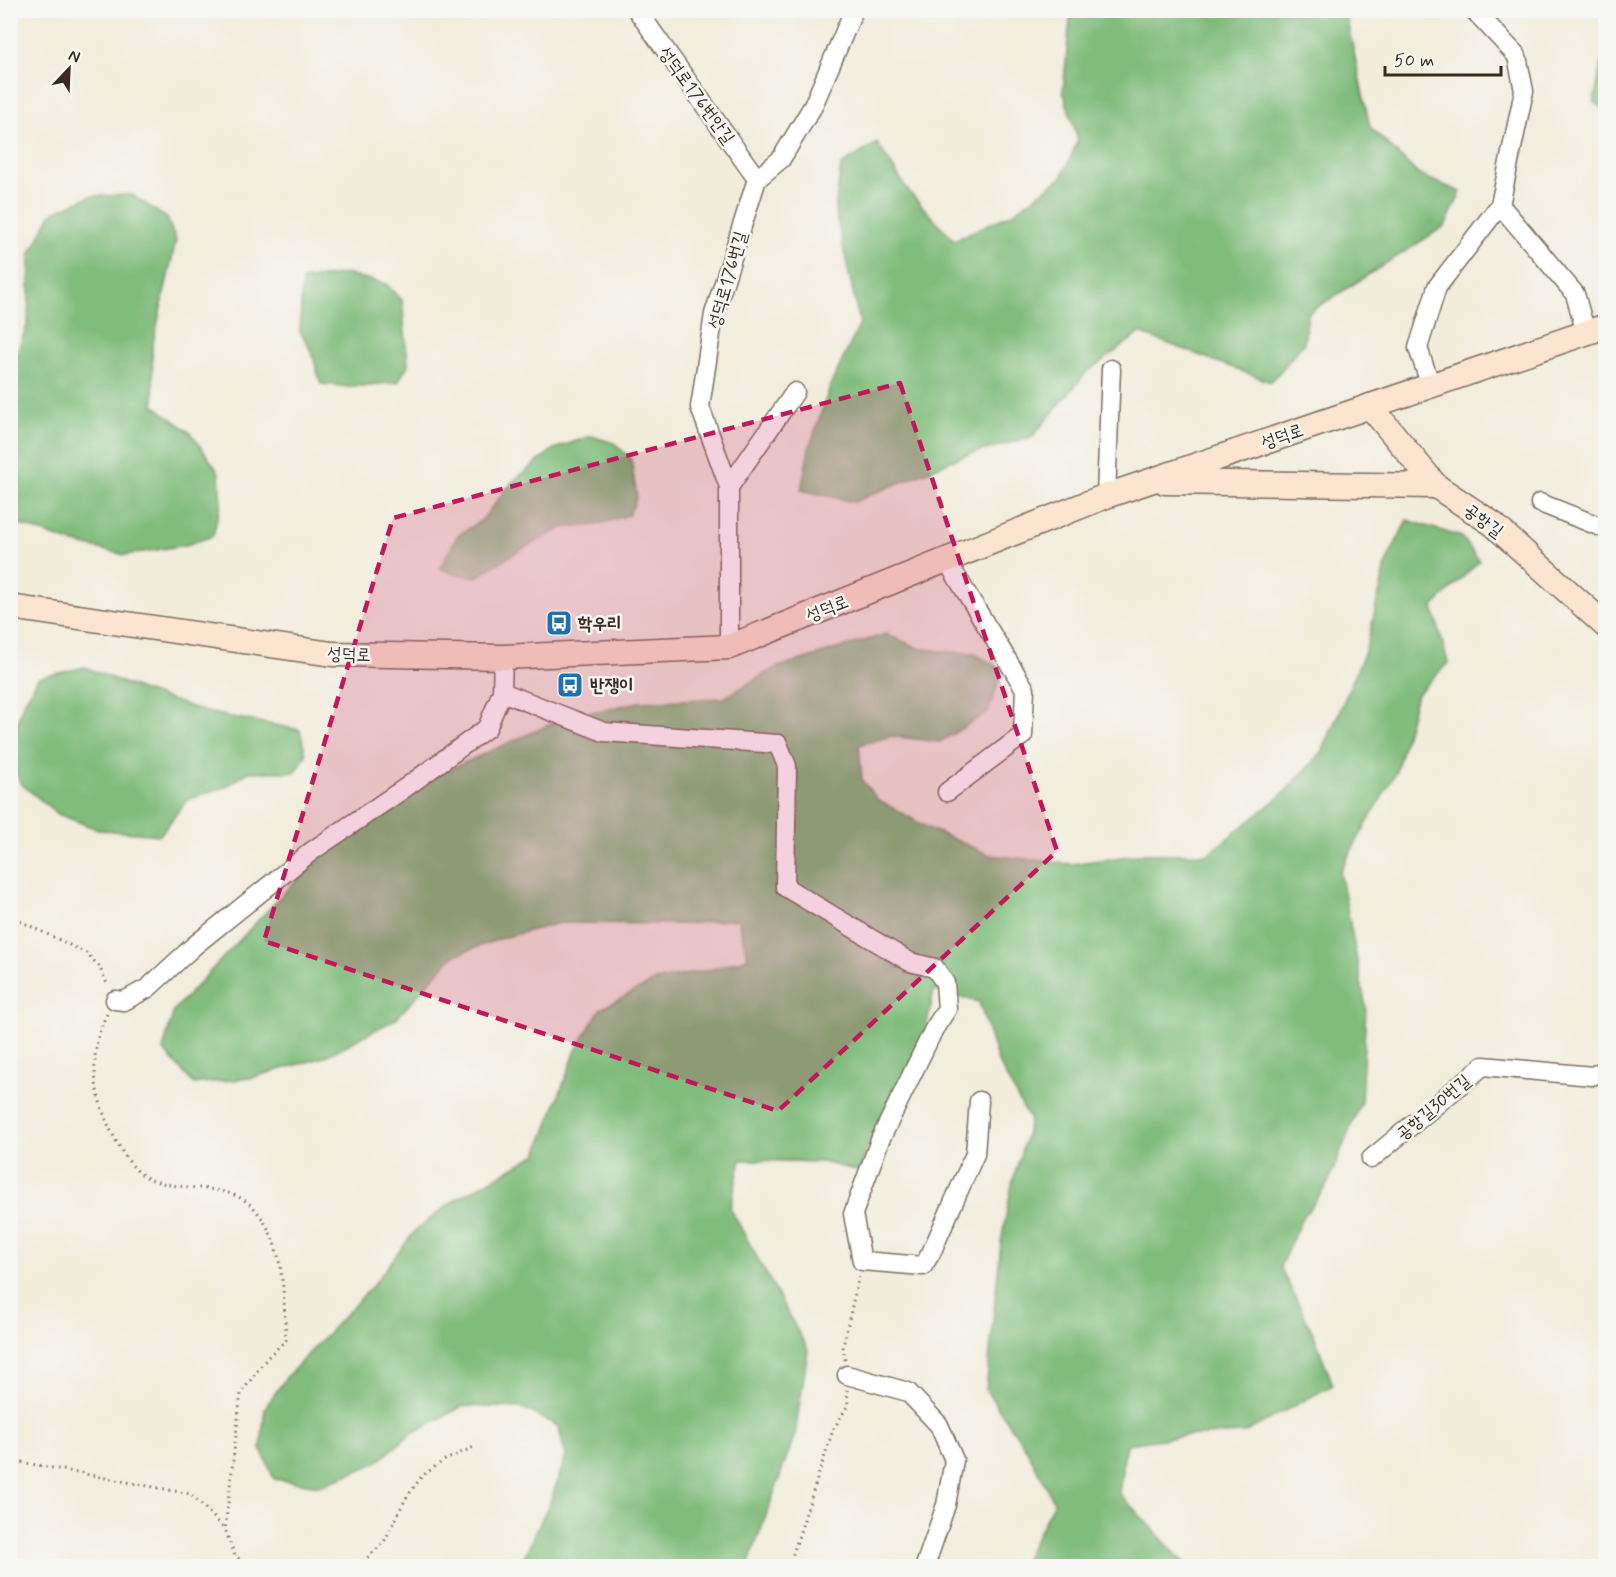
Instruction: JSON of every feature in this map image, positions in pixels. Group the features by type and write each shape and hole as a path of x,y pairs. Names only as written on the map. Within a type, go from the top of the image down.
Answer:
{"street":[{"name":"성덕로176번안길","path":"637,10 757,179"},
{"path":"757,179 781,159 813,106 854,10"},
{"path":"1431,386 1418,348 1437,287 1500,205 1524,92 1517,56 1474,10"},
{"name":"성덕로176번길","path":"729,646 729,488 699,407 714,314 757,179"},
{"path":"1500,205 1575,294 1596,329"},
{"name":"성덕로","path":"10,607 332,654 503,657 729,646 1106,496 1596,329"},
{"path":"1106,496 1111,369"},
{"path":"729,488 795,392"},
{"name":"공항길","path":"1370,406 1436,486 1494,524 1605,626"},
{"path":"1148,482 1436,486"},
{"path":"1540,503 1605,529"},
{"path":"947,561 1025,689 1023,735 947,792"},
{"path":"115,1000 124,1001 148,988 195,945 312,851 405,788 487,728 502,692 503,657"},
{"path":"502,692 604,732 778,744 787,766 785,887 910,962 935,968 945,983 947,1009 934,1029 880,1140 853,1214 862,1262 923,1266 975,1154 979,1101"},
{"name":"공항길30번길","path":"1371,1159 1483,1066 1592,1076 1605,1070"},
{"path":"847,1375 908,1392 939,1425 954,1460 946,1505 925,1566"}],"path":[{"path":"10,927 20,921 86,953 99,966 115,1000 99,1029 95,1055 96,1090 108,1128 124,1156 145,1177 165,1185 209,1188 238,1197 258,1212 277,1246 282,1273 286,1340 267,1358 241,1393 225,1529"},
{"path":"789,1566 833,1430 848,1406 843,1346 862,1262"},
{"path":"359,1566 384,1542 406,1498 422,1476 443,1461 477,1446"},
{"path":"10,1460 191,1494 225,1529 235,1556 250,1566"},
{"path":"265,1566 294,1560 307,1566"}],"highlighted area":[{"path":"900,383 1057,851 778,1111 264,941 393,518"}],"green space":[{"path":"1071,11 1345,11 1370,127 1419,175 1461,192 1445,226 1308,313 1304,343 1271,382 1140,333 1086,373 1032,437 963,456 854,502 801,490 809,449 831,384 860,324 835,210 841,165 877,143 909,192 954,240 1013,213 1062,177 1078,140 1063,91"},
{"path":"1605,53 1605,108 1594,103"},
{"path":"132,195 167,218 176,240 152,348 154,405 192,434 219,473 221,503 213,536 186,545 125,555 70,542 19,524 11,527 10,358 16,355 28,323 30,254 52,213 90,196"},
{"path":"346,274 386,284 402,300 408,365 398,382 350,387 321,384 312,353 300,331 302,280"},
{"path":"591,436 614,443 631,459 637,497 629,515 596,525 563,528 516,552 477,577 454,574 440,568 457,536 482,520 512,482 554,449"},
{"path":"1407,520 1462,537 1479,561 1433,607 1448,663 1417,694 1396,772 1340,871 1366,1008 1361,1102 1327,1185 1301,1220 1280,1267 1314,1335 1333,1385 1244,1433 1184,1436 1126,1444 1119,1493 1187,1566 1021,1566 1054,1502 1027,1450 986,1390 1001,1242 1012,1184 1030,1121 998,1062 979,1002 934,990 924,1039 875,1127 859,1171 822,1162 741,1160 730,1208 808,1350 795,1434 748,1566 517,1566 526,1553 552,1497 566,1456 558,1426 523,1408 463,1406 412,1433 376,1463 320,1486 274,1479 261,1449 265,1408 285,1379 374,1284 415,1231 452,1202 537,1154 576,1050 600,1009 655,981 712,969 748,958 738,919 684,924 560,923 502,938 453,956 396,1019 324,1057 251,1078 194,1084 163,1050 174,1010 345,828 428,779 564,718 639,702 724,698 775,668 886,634 921,649 975,654 1003,670 988,712 940,742 891,736 859,745 862,780 877,799 928,828 990,855 1071,864 1143,854 1208,854 1284,793 1322,752 1366,649 1387,561"},
{"path":"84,667 141,690 206,712 300,730 306,755 295,772 249,772 225,787 188,799 160,835 99,830 58,814 20,783 11,756 11,742 23,704 38,678"}],"place":[{"name":"학우리","path":"559,623"},
{"name":"반쟁이","path":"570,685"}]}
